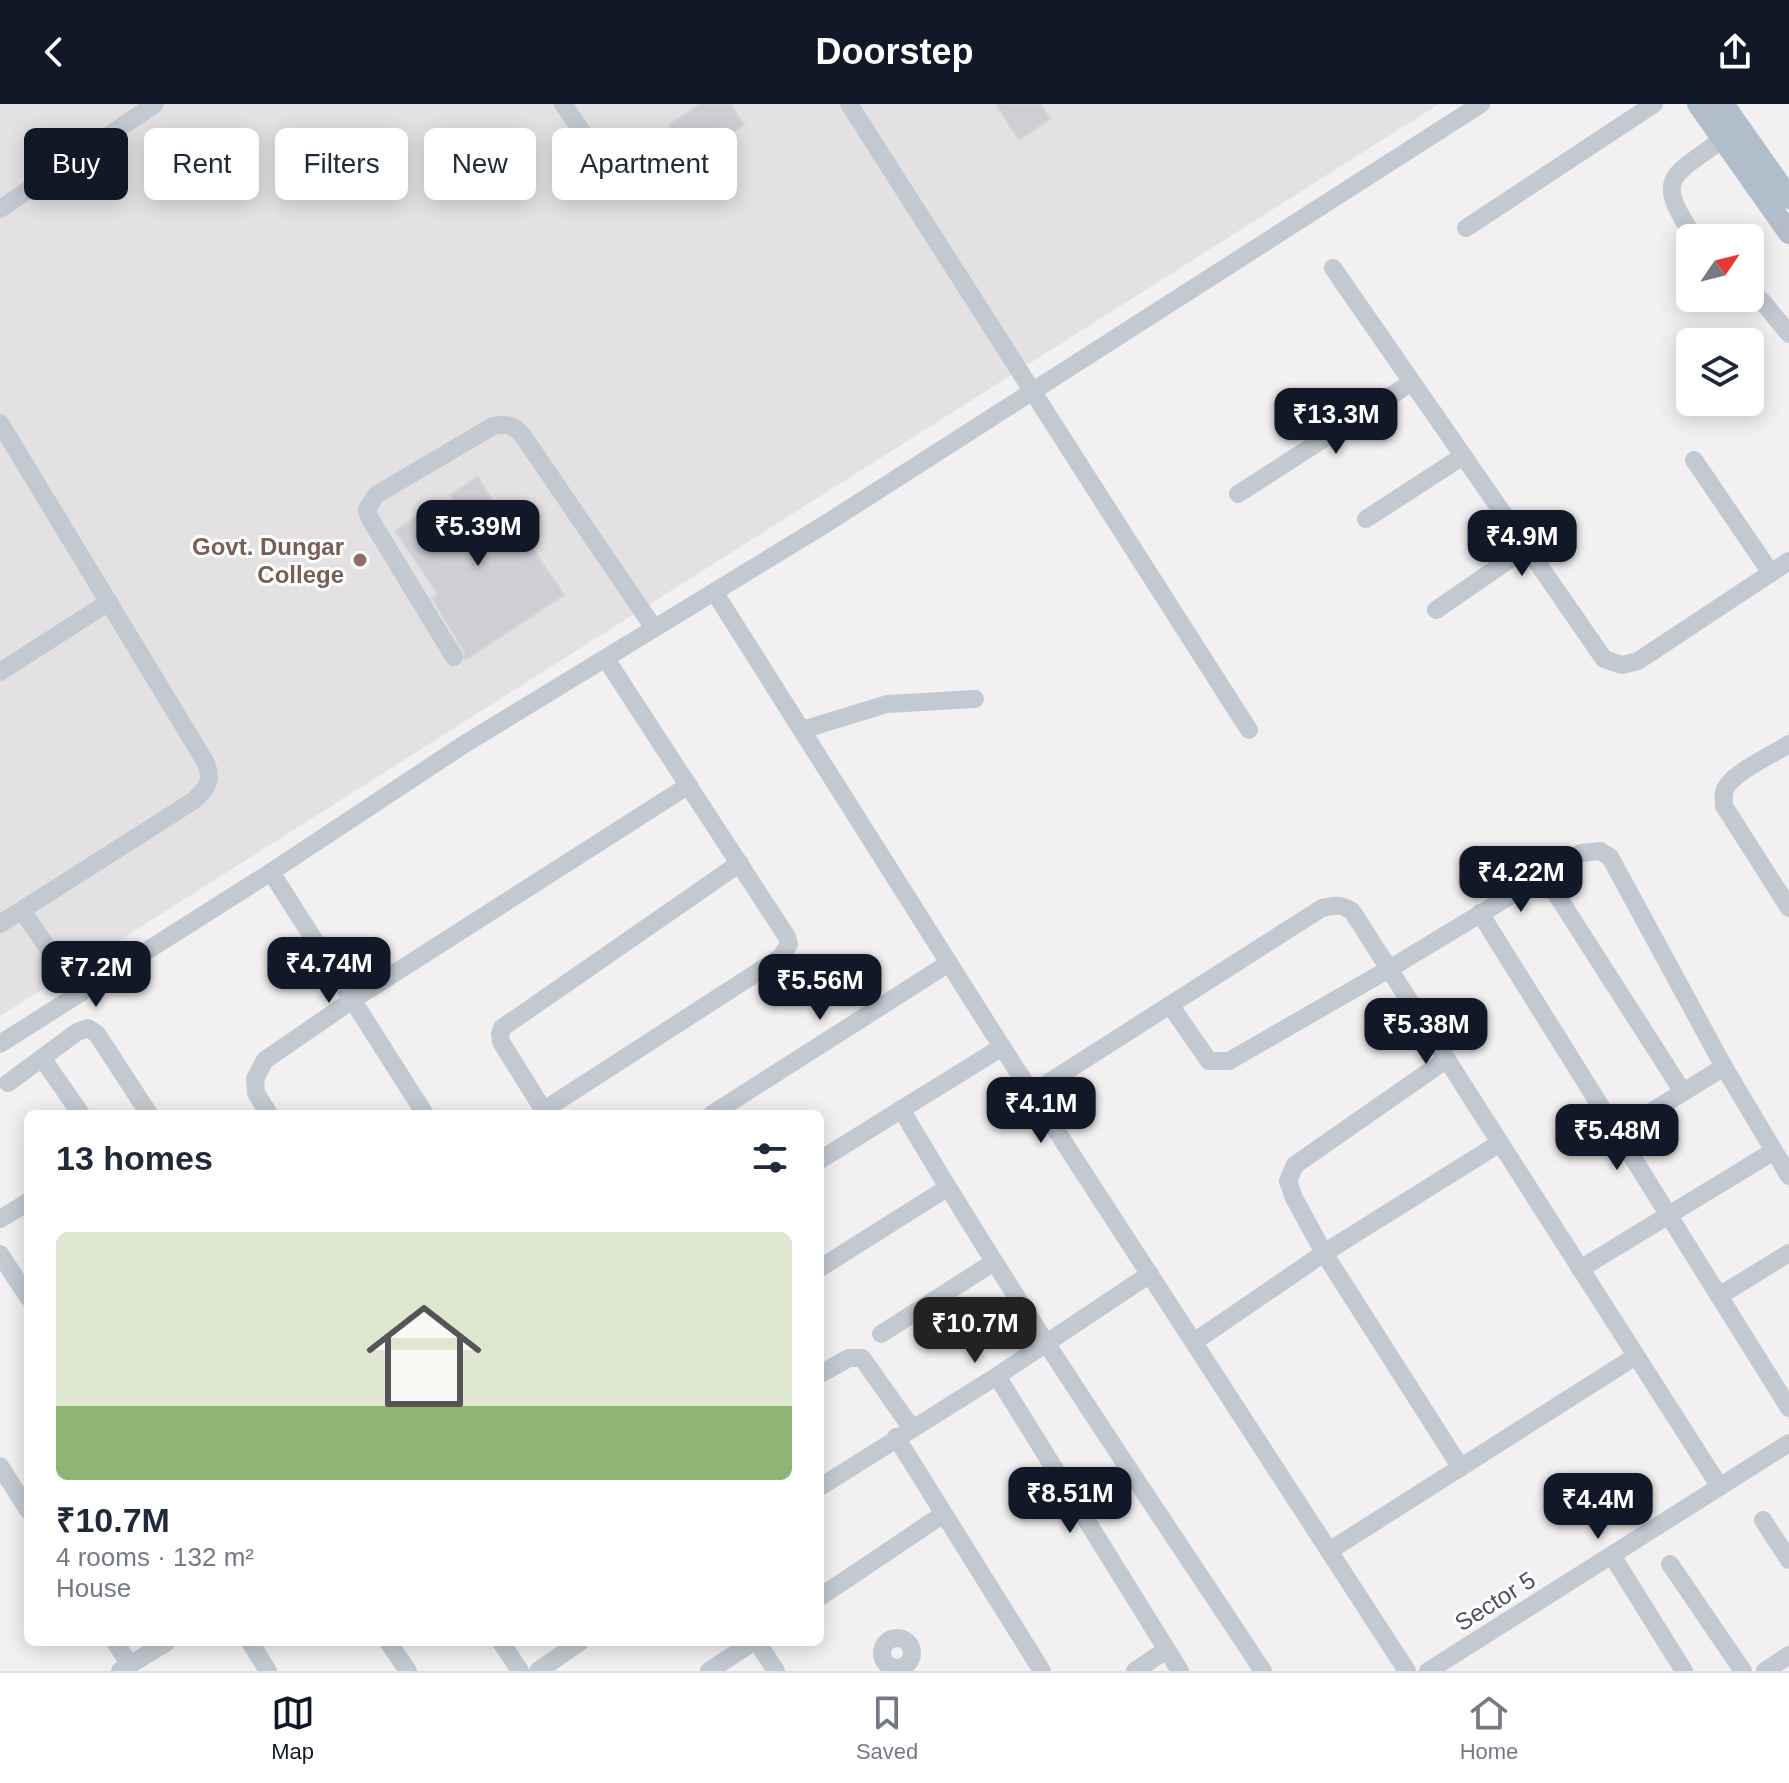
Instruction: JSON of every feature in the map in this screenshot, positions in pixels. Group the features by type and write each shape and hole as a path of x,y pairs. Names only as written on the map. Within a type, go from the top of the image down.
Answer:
{"main road":[{"path":"1698,104 1789,233"},
{"path":"1723,104 1789,198"}],"street":[{"path":"0,209 155,104"},
{"path":"563,104 579,128"},
{"path":"849,104 1249,730"},
{"path":"0,1044 271,872 463,745 715,593 1481,104"},
{"path":"1466,228 1654,104"},
{"path":"1685,224 1675,209 1670,192 1672,181 1678,172 1724,138"},
{"path":"1333,268 1597,651 1610,662 1622,665 1638,661 1789,561"},
{"path":"1764,303 1789,334"},
{"path":"1238,494 1412,382"},
{"path":"0,423 210,774 209,784 193,801 23,912 0,923"},
{"path":"454,657 367,509 376,495 493,426 504,424 513,426 521,433 654,628"},
{"path":"1366,519 1463,456"},
{"path":"1694,460 1771,573"},
{"path":"1436,610 1526,548"},
{"path":"715,593 1002,1047 1407,1671"},
{"path":"0,672 109,602"},
{"path":"548,1110 786,951 789,944 740,863 606,659"},
{"path":"802,730 887,704 975,699"},
{"path":"1789,744 1737,777 1726,786 1723,794 1724,806 1789,908"},
{"path":"267,1110 256,1093 255,1079 265,1060 351,1001 689,785"},
{"path":"1170,1005 1209,1061 1229,1061 1544,875 1591,850 1600,851 1610,857 1724,1067 1789,1176"},
{"path":"544,1110 501,1042 502,1028 740,863"},
{"path":"271,872 422,1110"},
{"path":"1544,875 1683,1092"},
{"path":"1032,1093 1322,908 1344,906 1352,911 1720,1487"},
{"path":"23,912 74,996 88,1028 97,1034 146,1110"},
{"path":"1480,913 1789,1408"},
{"path":"718,1110 949,963"},
{"path":"8,1083 77,1032 88,1028"},
{"path":"824,1157 1002,1047"},
{"path":"42,1058 78,1110"},
{"path":"1447,1059 1295,1165 1288,1181 1324,1253 1461,1468"},
{"path":"1617,1133 1724,1067"},
{"path":"901,1109 1046,1344 1263,1671"},
{"path":"1194,1342 1324,1253 1500,1143"},
{"path":"1580,1269 1774,1151"},
{"path":"824,1265 947,1188"},
{"path":"0,1219 24,1204"},
{"path":"1719,1296 1789,1253"},
{"path":"0,1254 24,1291"},
{"path":"881,1334 994,1262"},
{"path":"824,1484 997,1376 1150,1274"},
{"path":"1329,1551 1636,1356"},
{"path":"824,1372 849,1358 862,1358 904,1432 942,1515 1042,1671"},
{"path":"997,1376 1180,1671"},
{"name":"Sector 5","path":"1428,1671 1613,1557 1789,1443"},
{"path":"0,1466 24,1504"},
{"path":"0,1504 17,1493"},
{"path":"824,1594 942,1515"},
{"path":"1763,1520 1789,1560"},
{"path":"1613,1557 1684,1671"},
{"path":"1670,1564 1743,1671"},
{"path":"117,1646 125,1668 161,1646"},
{"path":"252,1646 268,1671"},
{"path":"391,1646 408,1671"},
{"path":"504,1646 520,1671"},
{"path":"538,1671 574,1646"},
{"path":"709,1671 749,1646"},
{"path":"758,1646 776,1671"},
{"path":"1135,1671 1166,1650"},
{"path":"1765,1671 1789,1655"},
{"path":"868,1671 885,1660"}],"shaded area":[{"name":"Govt. Dungar College","path":"0,104 1439,104 0,1016"}],"building":[{"path":"700,104 730,104 744,125 737,130 671,128 669,125"},
{"path":"996,104 1040,104 1050,119 1019,140"},
{"path":"478,477 517,542 525,537 564,595 465,660 464,651 432,598 438,594 395,531 423,512 427,517 453,500 450,495"}],"place":[{"name":"Govt. Dungar College","path":"360,560"}]}
